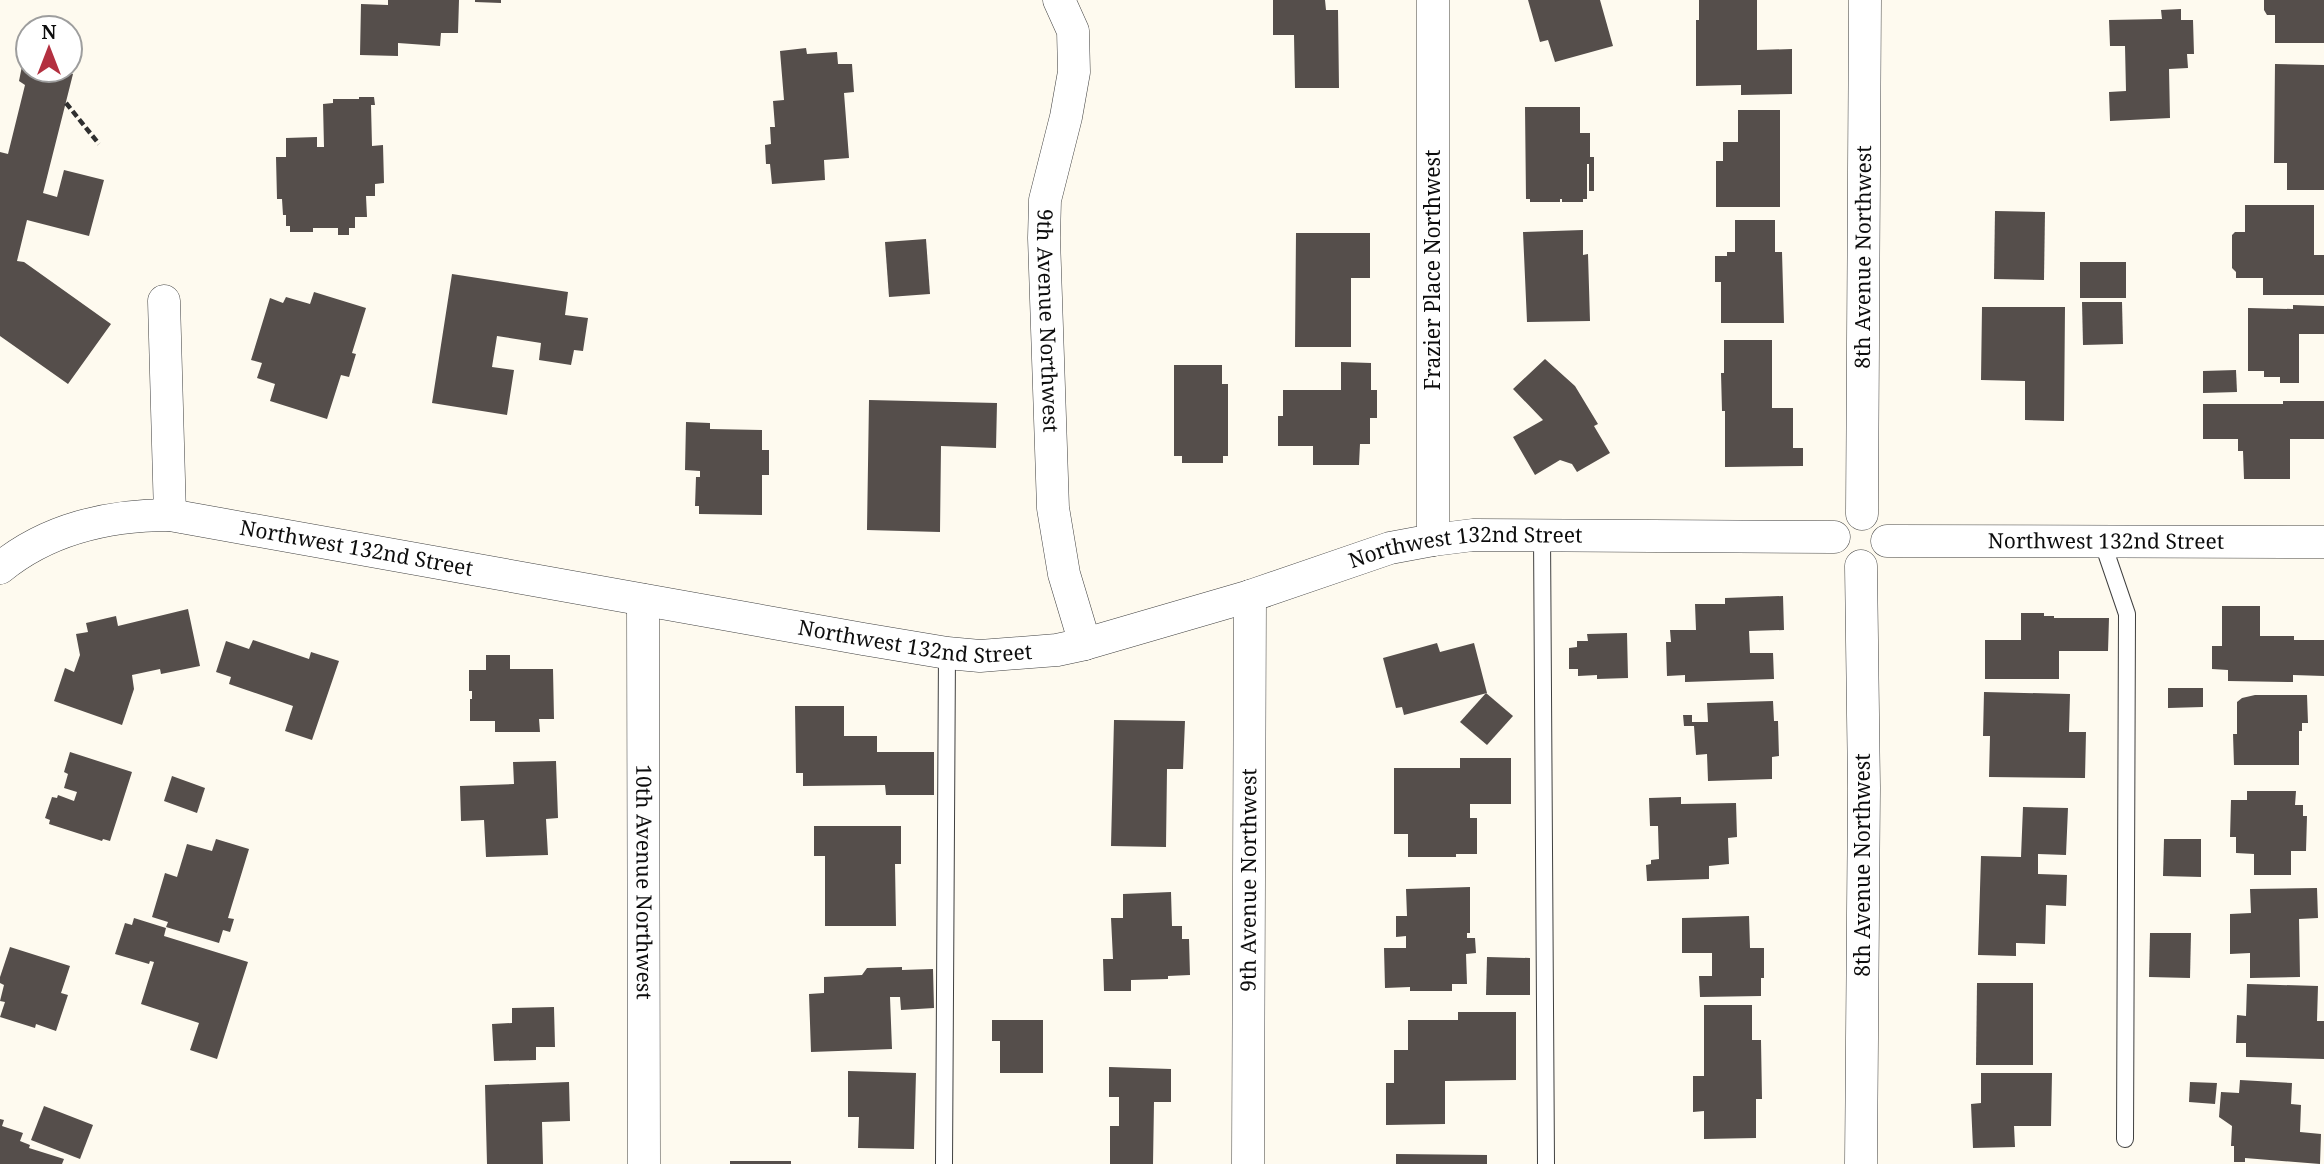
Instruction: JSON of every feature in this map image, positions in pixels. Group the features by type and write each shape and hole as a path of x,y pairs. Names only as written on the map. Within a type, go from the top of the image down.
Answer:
{"street":[{"name":"9th Avenue Northwest","path":"1059,0 1073,31 1074,72 1066,117 1045,200 1053,508 1056,540 1085,645"},
{"name":"Frazier Place Northwest","path":"1433,0 1433,540"},
{"name":"8th Avenue Northwest","path":"1861,514 1865,0"},
{"path":"163,301 170,515"},
{"path":"1861,514 1875,518 1881,524 1887,541 1881,557 1867,566 1850,564 1843,559 1835,545 1835,537 1842,522 1849,516 1861,514"},
{"name":"Northwest 132nd Street","path":"0,568 38,541 68,529 116,518 170,515 947,653 981,656 1085,645 1250,596 1390,548 1433,540 1473,535 1835,537"},
{"name":"Northwest 132nd Street","path":"1887,541 2324,542"},
{"name":"8th Avenue Northwest","path":"1861,566 1864,802 1861,1164"},
{"name":"9th Avenue Northwest","path":"1248,1164 1250,596"},
{"name":"10th Avenue Northwest","path":"643,600 644,1164"}],"lane":[{"path":"1542,535 1546,1164"},
{"path":"2102,541 2127,614 2125,1139"},
{"path":"944,1164 947,653"}],"path":[{"path":"66,103 99,144"}],"building":[{"path":"388,0 459,0 458,33 441,33 440,46 398,43 398,56 360,55 361,4 388,5"},
{"path":"501,0 501,3 475,2"},
{"path":"1273,0 1325,0 1326,10 1338,10 1339,88 1295,88 1294,35 1273,35"},
{"path":"1528,0 1600,0 1613,46 1555,62 1548,40 1540,42"},
{"path":"1699,0 1757,0 1757,50 1792,49 1792,94 1741,95 1741,85 1696,86 1696,20 1699,20"},
{"path":"2264,0 2324,0 2324,43 2275,43 2275,15 2267,15"},
{"path":"2181,9 2181,20 2193,20 2194,54 2187,54 2188,68 2169,69 2170,118 2110,121 2109,92 2126,91 2125,46 2110,46 2109,20 2162,19 2161,10"},
{"path":"806,48 807,54 837,52 838,64 852,64 854,92 844,93 849,158 824,160 825,180 772,184 770,164 766,164 765,145 771,144 770,127 775,127 773,101 784,100 780,51"},
{"path":"2275,64 2324,65 2324,190 2287,190 2287,163 2274,163"},
{"path":"70,84 43,193 57,197 64,170 104,180 89,236 27,220 17,261 24,262 111,324 68,384 0,336 0,152 8,154 25,85"},
{"path":"374,97 375,105 371,105 372,146 383,145 384,183 375,184 375,196 366,196 367,217 355,217 355,228 349,228 349,235 338,235 338,228 290,232 290,226 286,226 286,215 283,215 282,199 277,199 276,157 286,157 286,138 317,137 317,147 324,147 323,104 333,103 333,99"},
{"path":"1525,107 1580,107 1580,133 1590,133 1590,157 1594,157 1594,191 1589,191 1587,164 1587,199 1583,199 1583,202 1562,202 1560,199 1560,202 1530,202 1530,199 1526,199"},
{"path":"1738,110 1780,110 1780,207 1716,207 1716,161 1723,161 1723,142 1738,142"},
{"path":"2245,205 2314,205 2314,255 2324,255 2324,295 2263,295 2263,278 2236,278 2236,272 2232,268 2232,235 2235,232 2245,232"},
{"path":"1995,211 2045,212 2044,280 1994,279"},
{"path":"1735,220 1775,220 1775,252 1782,252 1784,323 1721,323 1721,282 1715,282 1715,256 1727,256 1727,252 1735,252"},
{"path":"1583,230 1583,255 1588,254 1590,321 1527,322 1523,232"},
{"path":"1296,233 1370,233 1370,278 1351,278 1351,347 1295,347"},
{"path":"926,239 930,294 889,297 885,242"},
{"path":"2080,262 2126,262 2126,298 2080,298"},
{"path":"452,274 568,292 565,315 588,318 583,351 574,350 571,365 539,360 541,343 497,336 492,367 514,370 507,415 432,403"},
{"path":"314,292 366,308 352,353 356,354 349,377 341,375 327,419 270,401 275,384 257,378 262,363 251,360 270,298 283,303 286,297 310,304"},
{"path":"2082,302 2122,302 2123,344 2083,345"},
{"path":"2293,305 2324,306 2324,334 2299,334 2299,383 2280,383 2280,377 2264,377 2264,371 2248,371 2248,308 2293,309"},
{"path":"1982,307 2065,307 2064,421 2025,420 2025,381 1981,380"},
{"path":"1724,340 1772,340 1772,408 1793,408 1793,448 1803,448 1803,466 1725,467 1725,411 1722,411 1721,373 1724,373"},
{"path":"1545,359 1575,386 1598,424 1594,426 1610,453 1577,472 1572,464 1560,460 1535,475 1513,437 1543,420 1513,389"},
{"path":"1341,362 1371,363 1371,390 1377,390 1377,418 1370,418 1370,444 1360,444 1359,465 1313,465 1313,446 1278,446 1278,416 1283,416 1283,390 1341,390"},
{"path":"1174,365 1222,365 1222,384 1228,384 1228,456 1223,456 1223,463 1182,463 1182,456 1174,456"},
{"path":"2236,370 2237,392 2203,393 2203,371"},
{"path":"869,400 997,403 996,448 941,446 940,532 867,530"},
{"path":"2283,401 2324,401 2324,439 2290,439 2290,479 2244,479 2243,451 2238,451 2238,439 2203,439 2203,404 2283,404"},
{"path":"686,422 710,423 710,429 762,430 762,450 769,450 769,475 762,475 762,515 699,514 699,506 695,506 696,477 700,477 700,471 685,470"},
{"path":"1783,596 1784,630 1749,631 1750,653 1773,653 1774,679 1685,682 1685,675 1667,676 1666,642 1671,642 1670,630 1696,630 1695,604 1725,604 1725,598"},
{"path":"2222,606 2260,606 2260,636 2294,636 2294,640 2324,640 2324,676 2293,675 2293,682 2228,681 2228,670 2212,669 2212,646 2222,646"},
{"path":"188,609 200,666 161,674 160,669 132,675 134,689 122,725 54,701 65,668 74,672 80,655 76,634 88,632 86,623 116,616 118,626"},
{"path":"2021,613 2044,613 2044,616 2054,618 2109,618 2108,651 2059,651 2059,679 1985,679 1985,640 2021,640"},
{"path":"1627,633 1628,678 1597,679 1597,675 1578,676 1578,669 1569,669 1569,648 1577,647 1577,641 1588,641 1587,634"},
{"path":"253,640 309,659 311,652 339,661 312,740 285,731 293,706 229,684 231,677 216,672 226,641 249,649"},
{"path":"1437,643 1440,652 1474,643 1487,693 1404,715 1402,707 1396,708 1383,658"},
{"path":"486,655 510,655 510,669 553,669 554,719 539,719 540,732 495,732 495,721 470,721 472,691 469,691 469,670 486,670"},
{"path":"2168,688 2203,688 2203,707 2168,708"},
{"path":"1984,692 2070,694 2069,732 2086,732 2085,778 1989,777 1990,736 1983,736"},
{"path":"1486,693 1513,716 1487,745 1460,722"},
{"path":"2255,695 2307,695 2308,723 2302,723 2302,731 2299,731 2299,765 2234,765 2233,734 2237,734 2237,702"},
{"path":"1773,701 1774,721 1778,721 1779,756 1772,757 1772,779 1708,781 1707,754 1696,755 1694,726 1684,726 1683,715 1692,715 1692,722 1708,722 1707,703"},
{"path":"795,706 844,706 844,736 877,736 877,752 934,752 934,795 886,795 885,785 803,786 803,773 796,773"},
{"path":"1114,720 1185,721 1183,769 1167,769 1166,847 1111,846"},
{"path":"70,752 132,772 110,841 102,841 49,824 50,820 45,818 52,797 57,798 58,795 74,801 77,792 64,788 68,774 64,772"},
{"path":"1460,758 1511,758 1511,804 1470,804 1470,818 1477,818 1477,854 1408,857 1408,834 1394,834 1394,768 1460,768"},
{"path":"556,761 558,818 546,819 548,855 486,857 484,820 461,821 460,786 514,784 513,762"},
{"path":"172,776 205,788 197,813 164,801"},
{"path":"2247,791 2296,791 2295,805 2303,805 2303,816 2307,816 2306,851 2291,851 2291,875 2254,875 2254,854 2236,853 2236,837 2230,837 2231,800 2247,800"},
{"path":"1681,797 1681,804 1736,803 1737,837 1728,838 1729,864 1709,866 1709,879 1647,881 1646,865 1651,864 1651,860 1659,859 1658,826 1650,826 1649,798"},
{"path":"2023,807 2068,808 2066,855 2038,854 2038,874 2067,875 2066,906 2046,905 2045,944 2016,943 2016,956 1978,955 1981,856 2021,857"},
{"path":"814,826 901,826 901,864 895,864 896,926 825,926 825,856 814,856"},
{"path":"216,839 249,849 228,918 234,919 230,932 223,930 219,943 166,927 168,922 152,917 165,873 177,877 187,844 212,851"},
{"path":"2164,839 2201,839 2201,877 2163,876"},
{"path":"1470,887 1470,933 1467,933 1467,938 1475,938 1476,953 1466,954 1467,984 1452,984 1452,991 1410,991 1410,987 1385,988 1384,948 1406,948 1406,936 1396,937 1396,916 1407,916 1406,889"},
{"path":"2317,888 2318,918 2299,919 2300,977 2250,978 2250,953 2230,954 2230,914 2251,913 2250,889"},
{"path":"1171,892 1172,926 1182,926 1182,939 1189,939 1190,975 1168,976 1168,979 1131,980 1131,991 1104,991 1103,959 1113,959 1111,918 1123,918 1123,894"},
{"path":"1749,916 1750,948 1764,948 1761,996 1700,997 1699,976 1712,976 1712,953 1682,953 1682,918"},
{"path":"134,918 166,928 164,936 248,962 217,1059 190,1050 199,1023 141,1004 154,962 150,961 149,964 115,954 125,923 132,925"},
{"path":"2150,933 2191,933 2190,978 2149,977"},
{"path":"10,947 70,966 61,993 68,995 56,1031 36,1024 35,1028 0,1017 5,1002 0,1001 4,985 0,983 0,977"},
{"path":"1487,957 1530,958 1530,995 1486,995"},
{"path":"902,967 902,970 933,969 934,1008 901,1010 900,997 890,997 892,1049 811,1052 809,994 824,993 824,977 862,975 867,968"},
{"path":"1977,983 2033,983 2033,1065 1976,1065"},
{"path":"2247,984 2318,986 2317,1021 2324,1021 2324,1059 2246,1057 2246,1043 2236,1043 2237,1015 2246,1016"},
{"path":"1704,1005 1752,1005 1752,1040 1761,1040 1762,1099 1756,1099 1756,1138 1704,1139 1704,1111 1693,1112 1693,1076 1704,1076"},
{"path":"554,1007 555,1047 536,1047 536,1060 494,1061 492,1024 512,1023 512,1008"},
{"path":"1458,1012 1516,1012 1516,1080 1445,1081 1445,1124 1386,1125 1386,1083 1394,1083 1394,1050 1408,1050 1408,1020 1458,1020"},
{"path":"992,1020 1043,1020 1043,1073 1000,1073 1000,1041 992,1041"},
{"path":"1109,1067 1171,1069 1171,1102 1154,1102 1153,1164 1110,1164 1110,1126 1119,1126 1119,1097 1109,1097"},
{"path":"848,1071 916,1073 914,1149 858,1148 859,1117 848,1117"},
{"path":"1981,1073 2052,1073 2051,1126 2014,1126 2015,1147 1973,1148 1971,1104 1981,1103"},
{"path":"2240,1080 2292,1083 2291,1104 2301,1105 2300,1132 2321,1134 2320,1164 2245,1158 2245,1162 2234,1162 2234,1146 2231,1146 2232,1126 2219,1117 2221,1092 2239,1093"},
{"path":"569,1082 570,1121 542,1122 543,1164 487,1164 485,1085"},
{"path":"2190,1082 2217,1083 2215,1104 2189,1102"},
{"path":"44,1106 93,1125 80,1159 31,1140"},
{"path":"0,1119 4,1120 2,1126 23,1133 20,1141 30,1145 29,1148 64,1159 62,1164 0,1164"},
{"path":"1396,1154 1487,1155 1487,1164 1396,1164"},
{"path":"730,1161 791,1161 791,1164 730,1164"}]}
